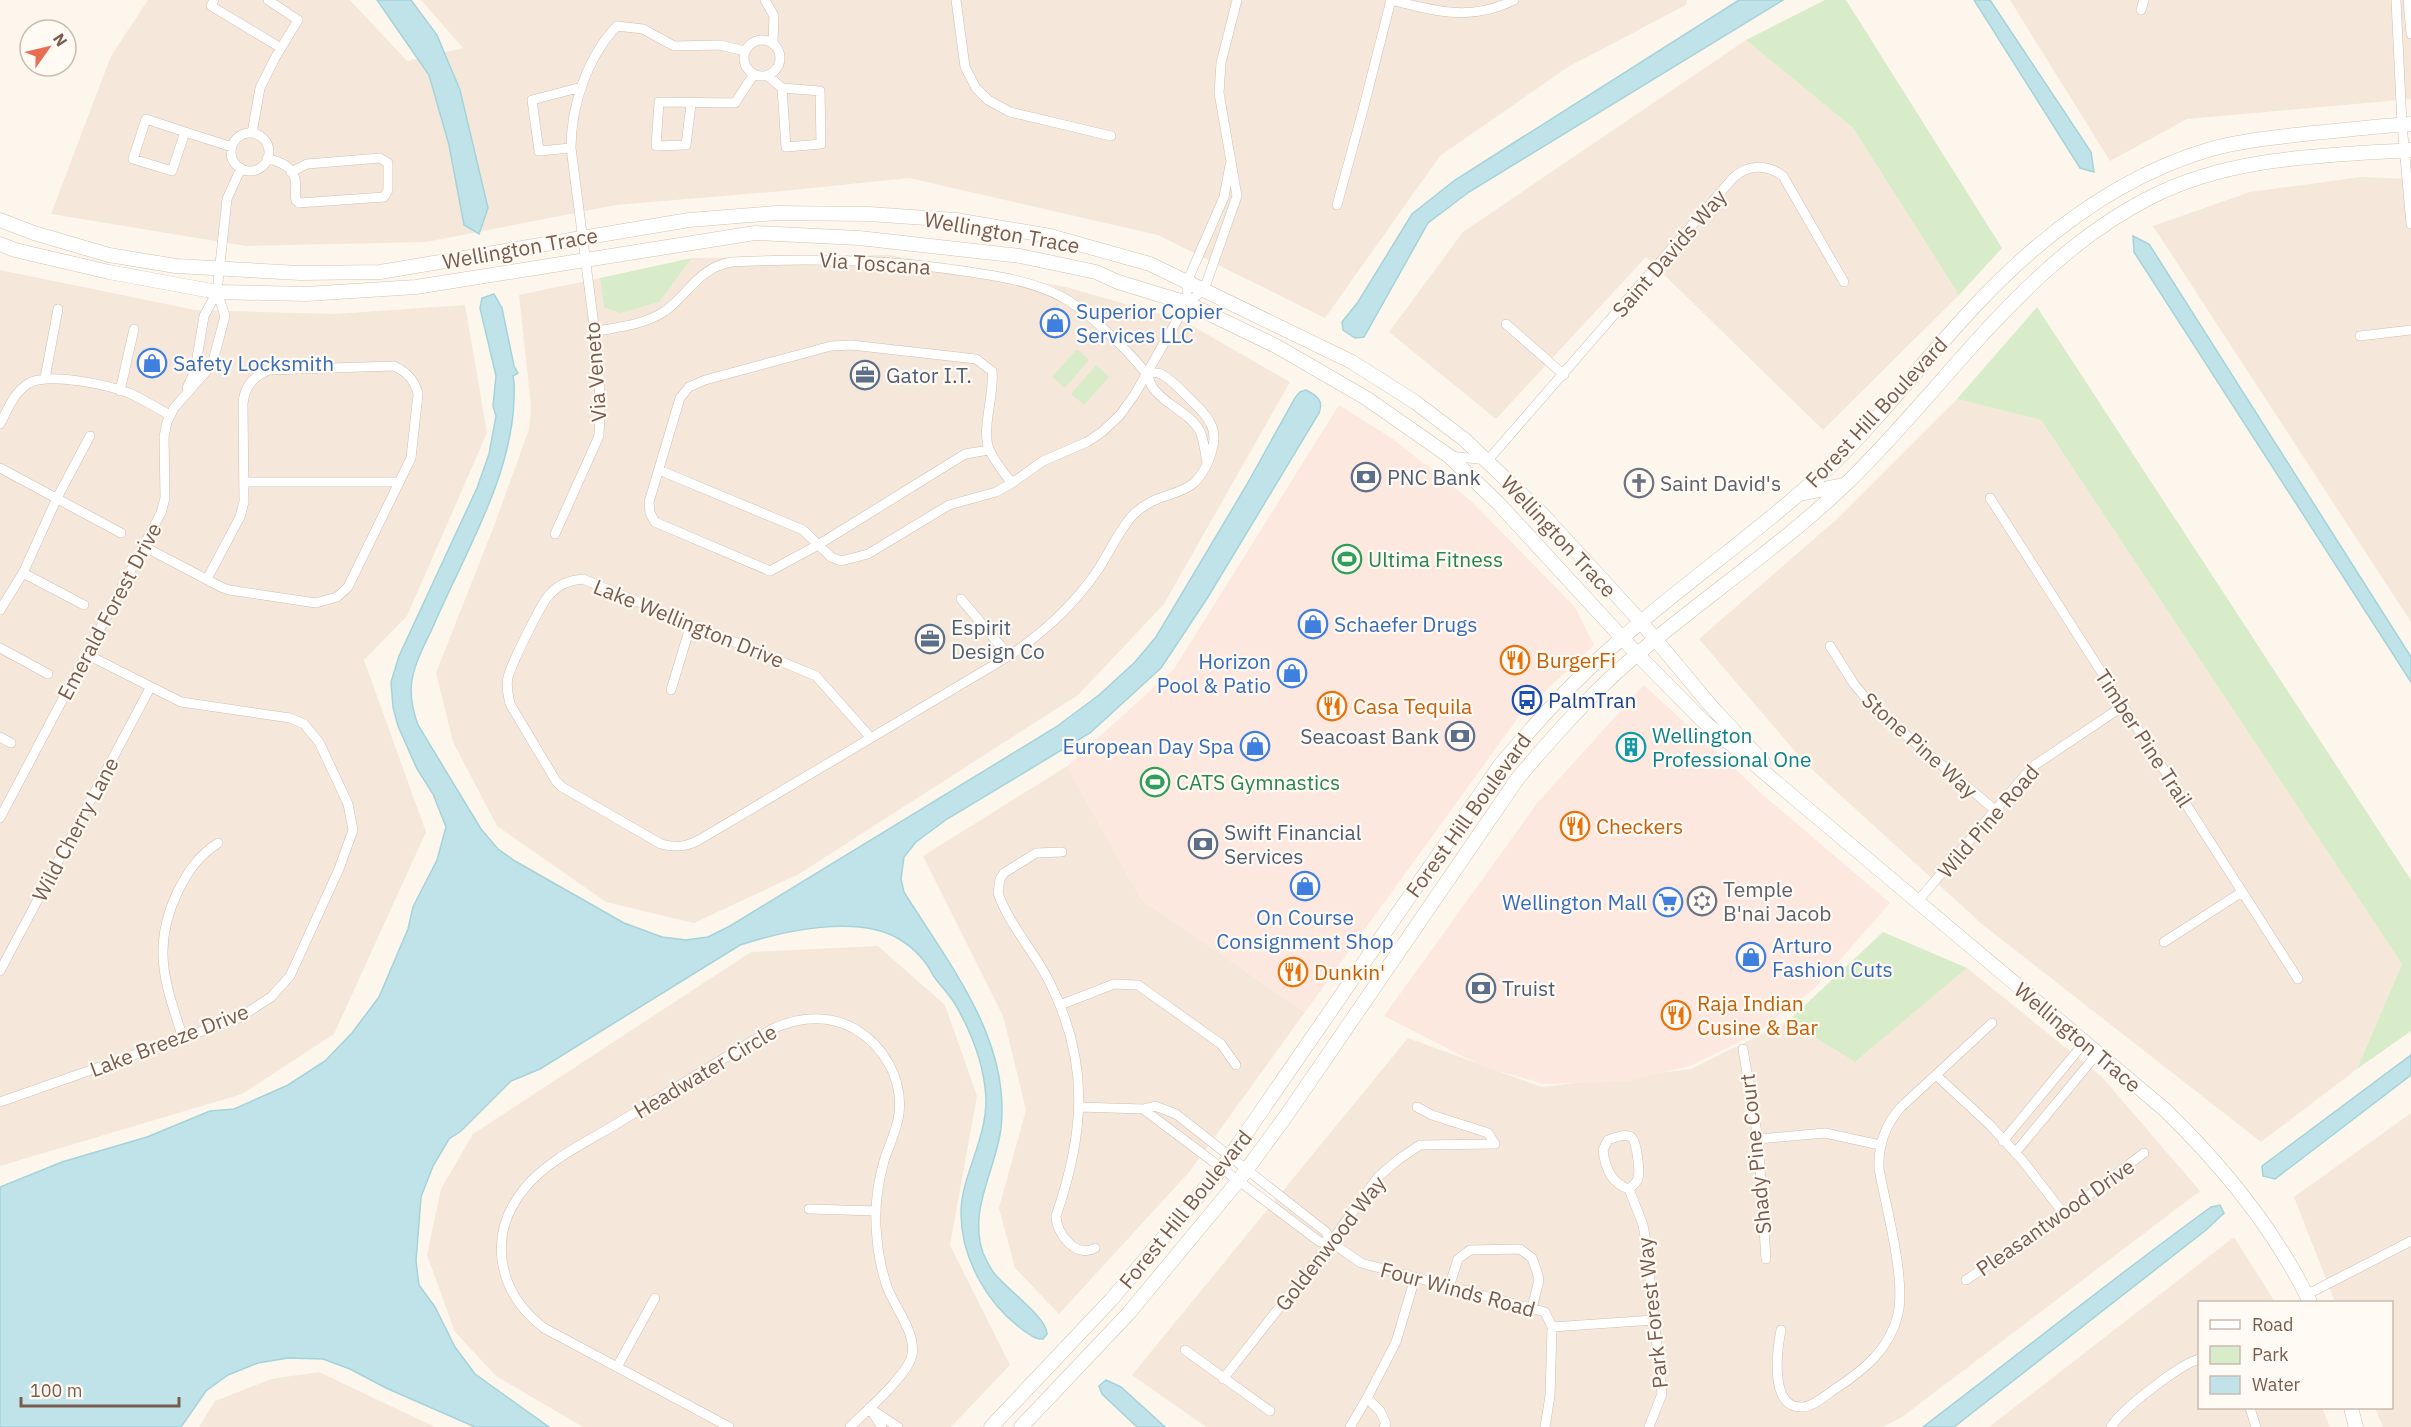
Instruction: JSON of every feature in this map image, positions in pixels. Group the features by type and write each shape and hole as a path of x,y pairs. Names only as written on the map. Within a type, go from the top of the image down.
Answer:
{"street":[{"path":"214,0 211,6 281,48"},
{"path":"252,133 260,88 298,20 268,0"},
{"path":"765,0 774,16 773,42 780,52 780,64 777,69 767,75 754,74 747,67 745,51 757,40 773,42"},
{"path":"956,0 962,59 972,82 982,94 1010,112 1111,136"},
{"path":"658,470 774,516 803,530 831,557 841,561 868,554 949,505 996,492 1043,461 1087,442 1108,427 1126,408 1187,303 1204,290 1237,196 1219,93 1219,78 1237,0"},
{"path":"1336,205 1364,110 1391,0 1439,12 1463,14 1488,11 1514,0"},
{"path":"2141,10 2144,0"},
{"path":"2396,0 2407,124 2411,224"},
{"path":"2408,0 2411,34"},
{"name":"Via Veneto","path":"555,534 599,436 600,393 571,148 572,120 582,87 605,39 617,26 643,29 674,46 720,45 745,51"},
{"path":"2397,29 2410,28"},
{"path":"691,104 686,145 656,146 659,102 735,103 754,74"},
{"path":"767,75 782,88 820,91 821,144 786,147 782,88"},
{"path":"571,148 538,151 532,100 582,87"},
{"path":"185,132 172,171 133,159 146,119 232,147"},
{"name":"Forest Hill Boulevard","path":"991,1427 1111,1300 1221,1168 1501,764 1571,687 1622,638 1798,494 1863,433 2000,280 2060,228 2108,195 2155,169 2212,148 2272,138 2407,124"},
{"path":"252,133 266,142 267,159 264,164 253,170 241,168 232,159 232,147 242,135 252,133"},
{"name":"Forest Hill Boulevard","path":"1021,1427 1128,1314 1243,1174 1286,1116 1518,778 1588,700 1637,654 1807,519 1845,485 1907,421 2018,296 2078,244 2126,210 2168,189 2238,166 2293,158 2408,150"},
{"path":"267,159 281,161 291,172 295,179 296,200 299,203 384,197 388,190 387,163 380,158 307,164 291,172"},
{"path":"1187,303 1187,282 1224,197 1231,160"},
{"name":"Saint Davids Way","path":"1488,460 1733,178 1746,170 1753,167 1769,168 1783,176 1844,282"},
{"name":"Emerald Forest Drive","path":"184,396 195,370 204,316 218,292 227,199 241,168"},
{"name":"Wellington Trace","path":"0,220 34,233 109,255 176,266 300,273 380,272 689,220 776,213 880,214 956,220 1050,236 1150,264 1352,362 1414,402 1465,440 1544,516 1656,639 1710,705 1805,808"},
{"name":"Wellington Trace","path":"0,244 15,250 109,272 218,292 306,294 416,287 755,233 859,238 1032,259 1096,272 1118,282 1187,303 1276,346 1366,398 1449,456 1499,504 1637,654 1702,720 2164,1109 2220,1166 2253,1206 2308,1299"},
{"name":"Via Toscana","path":"593,332 651,319 676,302 703,274 724,264 778,260 883,261 992,275 1025,282 1053,293 1085,313 1146,372"},
{"name":"Emerald Forest Drive","path":"0,818 160,513 165,498 164,437 170,414 212,365 225,316 218,292"},
{"path":"45,378 58,309"},
{"path":"1506,324 1563,375"},
{"path":"120,391 134,329"},
{"path":"2360,336 2411,330"},
{"path":"989,450 965,454 818,545 770,571 656,522 650,513 649,502 680,398 689,387 705,380 831,346 851,345 976,359 992,371 993,382 987,437 989,450 1011,483"},
{"path":"143,546 207,579 229,590 316,603 337,597 348,587 411,458 418,394 407,374 394,366 269,370 255,377 243,397 245,482 243,510 207,579"},
{"path":"1146,372 1154,389 1186,416 1200,432 1208,465"},
{"name":"Lake Wellington Drive","path":"872,738 816,676 583,579 572,580 562,585 544,601 508,676 507,691 510,704 556,781 562,787 653,841 668,846 684,846 699,840 872,738 1010,656 1049,626 1077,597 1096,574 1132,516 1150,503 1188,489 1200,478 1208,465 1215,440 1213,426 1199,409 1162,374 1146,372"},
{"path":"0,424 18,393 30,383 45,378 61,378 120,391 170,414"},
{"path":"0,610 23,573 57,498 90,436"},
{"path":"1449,456 1488,460"},
{"path":"0,468 120,533"},
{"path":"245,482 399,482"},
{"path":"1798,494 1845,485"},
{"name":"Timber Pine Trail","path":"1990,498 2298,978"},
{"path":"23,573 84,604"},
{"path":"961,599 1010,656"},
{"path":"671,690 691,624"},
{"name":"Stone Pine Way","path":"1830,646 1854,684 1873,707 1995,810"},
{"path":"0,648 48,674"},
{"name":"Lake Breeze Drive","path":"0,1102 240,1018 263,1003 290,976 339,869 353,830 348,804 319,742 304,724 290,718 182,702 86,654"},
{"name":"Wild Cherry Lane","path":"0,971 150,688"},
{"name":"Wild Pine Road","path":"1917,902 2032,767 2123,706"},
{"path":"0,737 11,743"},
{"path":"183,1038 165,984 162,938 171,905 190,867 203,852 218,843"},
{"path":"1062,852 1036,853 1004,873 998,886 1001,901 1048,979 1060,1005 1076,1059 1079,1107 1075,1151 1056,1216 1056,1224 1063,1237 1082,1252 1089,1252 1095,1248"},
{"path":"2164,942 2242,892"},
{"path":"1060,1005 1114,984 1138,986 1221,1044 1236,1065"},
{"name":"Headwater Circle","path":"729,1427 544,1328 522,1308 507,1282 502,1260 503,1237 508,1214 524,1188 559,1159 772,1029 799,1019 814,1018 842,1023 866,1036 877,1046 889,1064 898,1092 899,1114 884,1162 876,1211 876,1231 881,1264 888,1288 910,1334 912,1348 906,1369 850,1427"},
{"path":"1781,1330 1776,1355 1780,1391 1784,1398 1796,1406 1810,1405 1846,1382 1868,1365 1887,1342 1898,1313 1900,1283 1879,1169 1880,1145 1886,1127 1896,1113 1992,1023"},
{"path":"2003,1141 2084,1043"},
{"name":"Shady Pine Court","path":"1743,1049 1758,1139 1766,1259"},
{"path":"2016,1153 2097,1054"},
{"path":"1936,1075 1991,1126 2016,1153 2064,1215"},
{"path":"1079,1107 1143,1109 1155,1106 1176,1114 1230,1155 1243,1174"},
{"name":"Goldenwood Way","path":"1223,1379 1331,1242 1378,1177 1420,1145 1495,1144 1488,1133 1446,1120 1417,1107"},
{"path":"1143,1109 1221,1168 1243,1174"},
{"path":"1758,1139 1825,1133 1880,1145"},
{"path":"1630,1136 1635,1140 1640,1172 1638,1182 1631,1193 1618,1185 1610,1175 1603,1150 1608,1140 1630,1136"},
{"name":"Pleasantwood Drive","path":"1966,1280 2064,1215 2144,1153"},
{"name":"Four Winds Road","path":"1243,1174 1320,1242 1331,1242"},
{"name":"Four Winds Road","path":"1243,1174 1326,1232 1331,1242 1361,1263 1545,1312 1552,1327 1654,1320"},
{"name":"Park Forest Way","path":"1631,1193 1644,1233 1662,1394 1649,1427"},
{"path":"809,1209 876,1211"},
{"path":"2308,1299 2411,1241"},
{"path":"1449,1287 1458,1259 1470,1250 1520,1249 1532,1258 1539,1280 1532,1308"},
{"path":"1350,1427 1396,1342 1415,1278"},
{"path":"617,1368 655,1298"},
{"path":"1545,1427 1550,1396 1552,1327"},
{"path":"1185,1350 1270,1411"},
{"path":"2111,1427 2119,1416 2153,1389 2182,1367 2198,1359"},
{"path":"1367,1398 1380,1411 1386,1424 1384,1427"},
{"path":"869,1408 882,1427"},
{"path":"869,1408 898,1427"},
{"path":"2251,1409 2256,1427"},
{"path":"2352,1409 2356,1427"}],"shaded area":[{"path":"148,0 350,0 407,61 463,48 421,0 1687,0 1686,5 1568,67 1440,156 1325,318 1158,235 909,178 616,205 426,242 246,246 51,214 111,56"},
{"path":"2010,0 2411,0 2411,99 2187,119 2110,161"},
{"path":"1746,40 1853,128 1959,295 1823,430 1646,257 1496,419 1389,332 1463,232"},
{"path":"2361,177 2411,179 2411,622 2153,226 2250,192"},
{"path":"889,255 1066,287 1184,321 1290,382 1164,604 1078,695 799,874 694,923 606,902 497,826 453,742 436,673 494,526 529,429 531,406 519,295 600,278 604,307 659,301 692,258"},
{"path":"0,270 195,310 334,314 465,305 487,433 407,616 364,660 426,832 334,1034 242,1094 0,1166"},
{"path":"1957,399 2041,420 2402,964 2357,1069 2261,1142 1983,925 1805,763 1699,639 1837,519"},
{"path":"1339,405 1393,439 1471,501 1575,607 1594,645 1520,715 1305,1012 1141,899 1067,766 1174,669"},
{"path":"1644,685 1762,794 1890,903 1815,988 1755,1034 1690,1066 1628,1081 1545,1084 1484,1067 1384,1016 1538,802"},
{"path":"1067,766 1141,899 1305,1012 1190,1171 1059,1314 1015,1268 999,1208 1026,1110 1003,1016 923,856"},
{"path":"878,946 945,1005 977,1096 950,1245 1010,1365 951,1427 583,1427 496,1376 455,1332 427,1255 441,1189 473,1134 751,952"},
{"path":"1967,968 2102,1077 2200,1191 1902,1417 1883,1427 1206,1427 1132,1375 1408,1038 1542,1087 1691,1069 1788,1021 1855,1062"},
{"path":"2411,1113 2411,1427 2383,1427 2375,1409 2393,1409 2393,1301 2335,1301 2294,1197"},
{"path":"2234,1237 2274,1301 2198,1301 2198,1409 2322,1409 2330,1427 1989,1427"},
{"path":"319,1372 435,1427 199,1427 215,1401 271,1379"}],"green space":[{"path":"1825,0 1846,0 2002,248 1959,295 1853,128 1746,40"},
{"path":"692,258 659,302 620,313 604,307 600,278"},
{"path":"2037,307 2411,880 2411,1031 2357,1069 2402,964 2041,420 1957,399"},
{"path":"1077,349 1089,360 1065,388 1052,377"},
{"path":"1096,365 1109,377 1084,405 1071,394"},
{"path":"1883,932 1967,968 1855,1062 1788,1021"}],"water":[{"path":"377,0 411,0 437,35 460,90 488,208 479,234 464,225 449,145 429,75"},
{"path":"1739,0 1783,0 1469,192 1428,223 1364,337 1355,338 1343,330 1342,322 1358,302 1412,214 1455,180"},
{"path":"1974,0 1990,0 2091,152 2094,172 2080,168"},
{"path":"2133,236 2149,244 2411,657 2411,682 2134,252"},
{"path":"494,294 502,308 514,366 518,373 513,376 514,399 511,429 505,458 484,517 415,667 411,692 412,703 418,725 481,829 498,849 624,923 662,937 686,940 708,937 730,926 1056,727 1099,695 1135,662 1156,637 1246,486 1295,398 1300,392 1306,390 1316,396 1320,402 1319,413 1208,597 1161,668 1090,733 947,819 916,842 904,857 901,879 904,892 973,1003 996,1064 1002,1095 1001,1128 981,1205 979,1237 983,1253 999,1279 1040,1319 1047,1334 1043,1339 1037,1339 1023,1330 998,1307 978,1279 966,1247 962,1230 962,1199 983,1128 986,1098 980,1061 972,1038 953,1000 923,960 910,946 899,939 863,927 820,927 798,930 740,945 540,1069 511,1081 461,1131 449,1139 433,1166 421,1197 416,1261 419,1285 435,1307 455,1347 475,1374 549,1427 475,1427 386,1388 350,1369 323,1359 288,1358 258,1363 228,1375 206,1391 181,1427 0,1427 0,1187 62,1162 147,1137 210,1111 234,1109 288,1085 325,1061 352,1033 379,997 408,929 413,907 437,860 446,827 433,794 417,769 398,726 393,707 391,682 399,656 477,488 489,454 496,416 493,406 496,376 480,308 482,298"},
{"path":"2411,1055 2411,1075 2275,1179 2263,1176 2262,1166"},
{"path":"2220,1205 2224,1213 2206,1230 1954,1427 1923,1427 2174,1234 2211,1207"},
{"path":"1106,1380 1121,1387 1165,1427 1137,1427 1102,1394 1099,1386"}],"place":[{"name":"Superior Copier Services LLC","path":"1055,323"},
{"name":"Safety Locksmith","path":"152,363"},
{"name":"Gator I.T.","path":"865,375"},
{"name":"PNC Bank","path":"1366,477"},
{"name":"Saint David's","path":"1639,483"},
{"name":"Ultima Fitness","path":"1347,559"},
{"name":"Schaefer Drugs","path":"1313,624"},
{"name":"Espirit Design Co","path":"930,639"},
{"name":"BurgerFi","path":"1515,660"},
{"name":"Horizon Pool & Patio","path":"1292,673"},
{"name":"PalmTran","path":"1527,700"},
{"name":"Casa Tequila","path":"1332,706"},
{"name":"Seacoast Bank","path":"1460,736"},
{"name":"European Day Spa","path":"1255,746"},
{"name":"Wellington Professional One","path":"1631,747"},
{"name":"CATS Gymnastics","path":"1155,782"},
{"name":"Checkers","path":"1575,826"},
{"name":"Swift Financial Services","path":"1203,844"},
{"name":"On Course Consignment Shop","path":"1305,886"},
{"name":"Temple B'nai Jacob","path":"1702,901"},
{"name":"Wellington Mall","path":"1668,902"},
{"name":"Arturo Fashion Cuts","path":"1751,957"},
{"name":"Dunkin'","path":"1293,972"},
{"name":"Truist","path":"1481,988"},
{"name":"Raja Indian Cusine & Bar","path":"1676,1015"}]}
